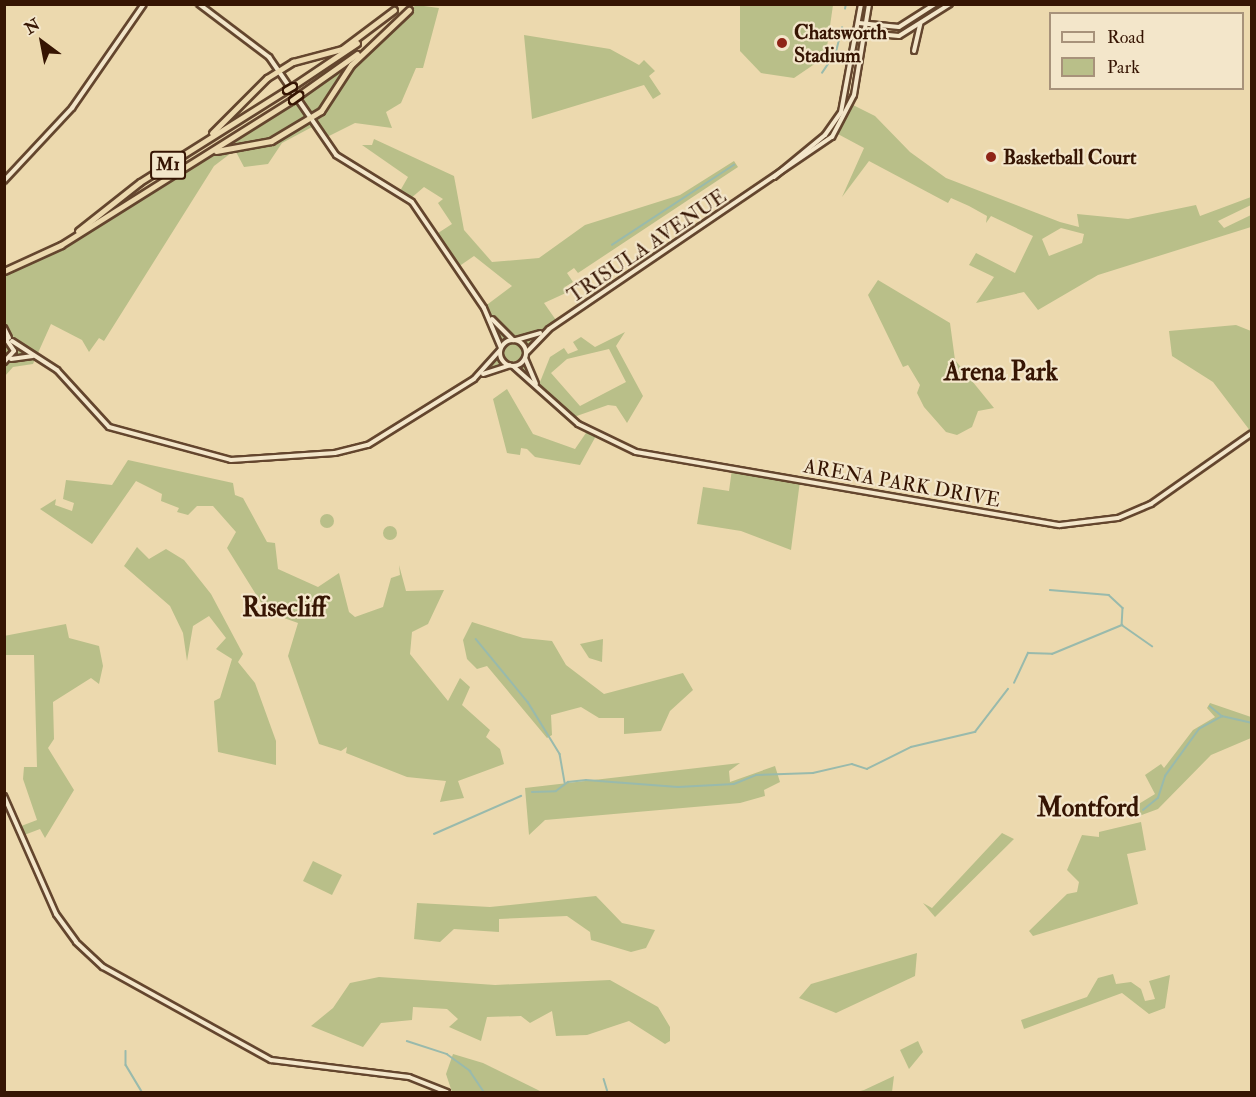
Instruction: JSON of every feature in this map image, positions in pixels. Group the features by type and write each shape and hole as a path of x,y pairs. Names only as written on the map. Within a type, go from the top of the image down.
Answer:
{"highway":[{"name":"M1","path":"4,271 55,248 292,100 295,91 345,52 400,4"},
{"name":"M1","path":"55,248 182,155 286,90 295,91 415,4"},
{"path":"182,155 279,70 342,49 394,10"},
{"path":"188,165 230,145 271,141 310,118 328,104 356,60 409,10"}],"street":[{"path":"4,181 72,108 144,4"},
{"name":"ARENA PARK DRIVE","path":"199,4 252,40 295,91 310,118 340,159 412,202 486,311 525,355 541,392"},
{"path":"861,4 857,32 893,37 921,23 950,4"},
{"path":"865,32 868,4"},
{"path":"859,23 899,27 935,4"},
{"path":"914,51 921,23"},
{"name":"TRISULA AVENUE","path":"762,187 825,135 845,102 857,32"},
{"name":"TRISULA AVENUE","path":"525,355 549,329 825,144 851,104 865,32"},
{"name":"ARENA PARK DRIVE","path":"486,311 500,349 512,366 541,392 594,433 649,455 1060,525 1118,518 1151,504 1251,433"},
{"path":"4,328 8,339 6,362 34,356"},
{"name":"TRISULA AVENUE","path":"514,340 549,329"},
{"path":"8,339 57,370 110,427 219,460 335,453 368,445 474,379 512,366 525,355"},
{"path":"474,379 500,349 514,340"},
{"path":"4,796 56,914 76,942 103,967 271,1060 409,1077 447,1092"}],"green space":[{"path":"416,5 439,8 423,68 416,68 401,103 386,112 392,128 355,123 323,139 314,126 282,143 268,164 244,167 235,150 214,166 104,341 99,338 89,352 82,340 51,324 33,364 13,367 5,376 5,272 38,257 348,62"},
{"name":"Chatsworth Stadium","path":"740,5 833,5 827,47 819,61 794,78 761,73 740,51"},
{"path":"524,35 610,49 639,65 644,60 655,71 649,76 661,94 653,99 644,85 532,119"},
{"path":"851,104 875,116 910,152 946,178 1060,222 1079,227 1077,214 1128,219 1196,205 1200,216 1251,197 1251,205 1218,221 1224,228 1251,215 1251,227 1098,275 1038,310 1024,292 976,303 994,277 969,265 976,253 1015,273 1033,236 991,216 986,223 987,216 969,206 951,198 948,203 869,161 842,197 864,148 836,133","holes":["1061,228 1084,234 1082,243 1049,256 1042,239"]},
{"path":"374,139 454,176 464,230 492,262 539,258 585,225 680,195 734,161 738,167 578,273 574,268 567,273 573,282 565,287 568,292 544,303 558,323 526,353 538,387 550,357 564,348 568,354 578,350 573,342 581,337 595,347 625,332 616,346 643,396 627,423 616,406 608,405 571,418 513,366 474,379 501,348 497,329 484,307 512,286 474,256 458,267 435,235 452,224 438,203 443,199 424,187 410,199 400,191 408,177 362,145 372,145","holes":["609,349 626,382 580,406 551,373 567,359"]},
{"name":"Basketball Court","path":"988,150 994,150 998,157 994,164 988,164 984,160 984,154"},
{"path":"878,280 950,323 955,360 994,408 978,411 972,427 957,435 946,432 924,407 917,393 920,385 908,365 903,367 868,295"},
{"path":"1236,325 1251,331 1251,432 1213,382 1172,356 1169,331"},
{"path":"507,389 533,434 575,449 588,430 597,434 580,465 535,457 527,449 521,448 520,455 507,453 493,399"},
{"path":"128,460 233,483 235,495 243,498 267,542 275,543 278,569 318,587 339,573 349,612 355,617 383,607 391,578 400,575 399,565 406,591 444,590 428,624 412,632 410,654 448,701 460,678 470,687 462,705 490,730 486,737 500,749 504,764 458,781 464,798 440,802 446,781 407,777 346,753 347,747 341,751 319,744 288,656 298,623 267,612 227,548 236,532 213,506 197,506 188,515 177,512 179,508 161,501 162,494 136,481 92,544 40,509 56,499 55,505 72,511 74,503 63,499 66,480 112,485"},
{"path":"732,469 800,481 791,550 741,531 697,524 703,487 729,491"},
{"path":"324,514 330,514 334,521 330,528 324,528 320,524 320,518"},
{"path":"387,526 393,526 397,533 393,540 387,540 383,536 383,530"},
{"path":"137,547 149,559 166,549 184,560 211,594 243,654 238,662 255,683 276,741 276,765 218,752 214,701 220,698 232,659 216,649 226,638 209,616 193,626 187,661 183,633 170,606 124,566"},
{"path":"472,622 523,638 552,641 566,665 604,694 683,673 693,690 670,711 661,731 624,734 624,718 599,718 581,707 551,715 552,735 547,738 487,666 477,669 467,659 463,640"},
{"path":"66,624 69,638 99,646 103,666 99,684 91,678 53,702 54,739 48,748 74,790 45,838 40,829 19,837 16,828 37,820 23,779 24,767 37,767 34,655 5,655 4,636"},
{"path":"603,639 602,662 589,658 580,644"},
{"path":"1210,703 1251,717 1251,738 1211,755 1158,809 1139,816 1137,805 1155,794 1145,775 1161,764 1164,768 1193,730 1215,717 1207,708"},
{"path":"740,763 729,771 730,782 775,766 780,782 764,790 765,796 740,803 545,820 529,835 525,788"},
{"path":"1141,822 1146,850 1127,854 1138,904 1033,936 1029,931 1067,894 1077,892 1079,882 1067,870 1082,835 1099,837 1099,832"},
{"path":"1002,833 1014,839 935,917 923,903 932,908"},
{"path":"313,861 342,875 332,895 303,881"},
{"path":"596,896 622,923 655,930 646,948 631,952 591,940 590,932 567,916 499,919 499,932 454,929 440,942 414,939 417,903 490,907"},
{"path":"917,953 915,976 836,1013 799,998 811,984"},
{"path":"1113,974 1116,984 1131,982 1141,989 1145,1001 1155,999 1149,981 1170,975 1165,1008 1149,1014 1122,993 1024,1029 1021,1020 1087,997 1098,978"},
{"path":"379,977 495,985 610,980 658,1007 670,1027 670,1041 665,1044 629,1021 587,1035 556,1036 552,1011 530,1023 521,1016 487,1017 481,1041 449,1027 458,1019 447,1009 413,1007 412,1020 381,1023 363,1047 311,1026 333,1008 350,983"},
{"path":"918,1041 923,1052 909,1069 900,1050"},
{"path":"453,1054 483,1063 542,1092 452,1092 446,1074"},
{"path":"894,1076 892,1092 856,1092 864,1090"}],"waterway":[{"path":"845,9 846,4"},
{"path":"822,73 836,52 842,28"},
{"path":"612,245 734,165"},
{"path":"1050,590 1109,595 1123,608 1122,625"},
{"path":"1014,683 1028,653 1052,654 1122,625 1152,646"},
{"path":"476,639 528,702 560,754 565,783"},
{"path":"532,792 556,791 568,782 586,780 678,787 734,784 756,775 813,773 852,764 867,769 911,747 975,732 1008,689"},
{"path":"1210,706 1222,716 1252,723"},
{"path":"1143,810 1158,798 1165,776 1199,729 1222,716"},
{"path":"434,834 521,796"},
{"path":"407,1041 447,1054 470,1071 484,1092"},
{"path":"126,1051 126,1065 142,1092"},
{"path":"604,1079 608,1092"}],"place":[{"name":"Chatsworth Stadium","path":"782,43"},
{"name":"Basketball Court","path":"991,157"}],"district":[{"name":"Arena Park","path":"1001,373"},
{"name":"Risecliff","path":"284,609"},
{"name":"Montford","path":"1088,809"}]}
